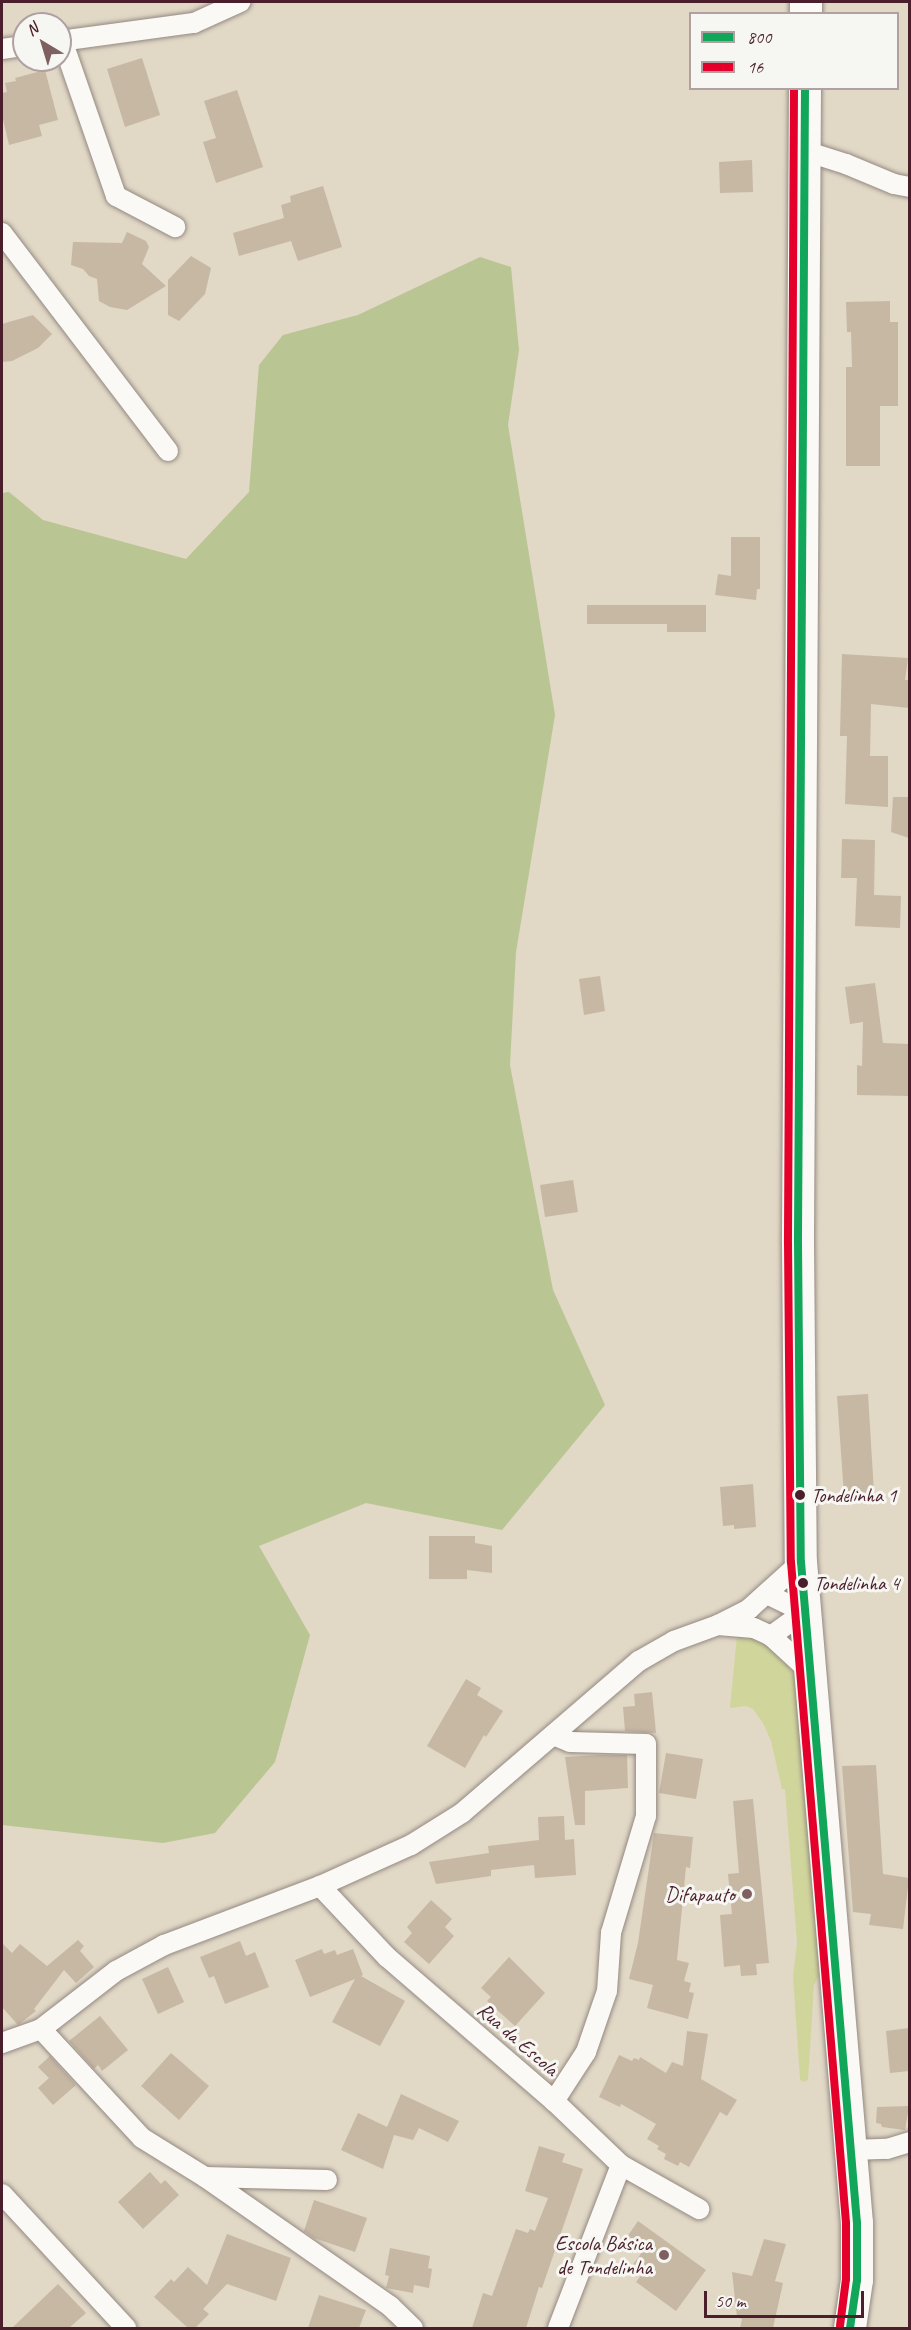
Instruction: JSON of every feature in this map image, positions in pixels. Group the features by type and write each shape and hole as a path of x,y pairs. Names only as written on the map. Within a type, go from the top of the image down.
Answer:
{"main road":[{"path":"805,90 798,1232 801,1562 857,2223 857,2280 850,2328"}],"street":[{"path":"72,39 194,23 240,2"},
{"path":"72,71 116,196 175,226"},
{"path":"805,151 846,164 894,184 909,187"},
{"path":"2,233 168,451"},
{"path":"2,2043 41,2029 116,1971 164,1945 320,1886 411,1845 462,1813 639,1661 674,1641 718,1625 749,1609 801,1562"},
{"path":"768,1593 804,1612 771,1636"},
{"path":"718,1625 754,1628 771,1636 809,1671"},
{"path":"553,1735 570,1742 646,1744 646,1816 611,1933 607,1991 586,2052 554,2101"},
{"name":"Rua da Escola","path":"320,1886 387,1957 554,2101 621,2165 699,2209"},
{"path":"41,2029 142,2138 205,2177 390,2306 413,2328"},
{"path":"851,2150 887,2149 909,2142"},
{"path":"558,2328 621,2165"},
{"path":"205,2177 327,2180"},
{"path":"2,2194 126,2328"}],"green space":[{"path":"480,257 511,267 519,350 508,425 555,715 516,952 510,1065 553,1290 605,1405 502,1530 366,1503 259,1546 310,1635 275,1762 215,1833 163,1843 2,1825 2,493 9,492 43,520 186,559 249,492 259,365 283,335 358,315"},
{"path":"737,1635 755,1636 784,1658 798,1683 822,1970 814,1985 808,2080 803,2082 800,2079 793,1977 797,1942 785,1789 782,1789 771,1741 763,1723 753,1709 746,1706 730,1708"}],"building":[{"path":"142,58 160,115 125,127 107,69"},
{"path":"46,72 58,120 39,125 42,136 9,145 2,115 2,93 7,92 5,83 16,81 15,78"},
{"path":"237,90 263,167 216,183 203,142 216,138 204,101"},
{"path":"752,160 753,192 720,193 719,162"},
{"path":"323,186 342,247 298,261 291,241 239,256 233,233 284,218 281,205 291,202 290,196"},
{"path":"127,232 146,241 149,247 142,264 166,286 127,310 110,307 99,301 97,279 89,276 83,269 71,265 73,242 122,243"},
{"path":"191,256 211,268 205,294 179,321 168,315 168,280"},
{"path":"890,301 890,322 898,322 898,406 880,406 880,466 846,466 846,367 852,367 851,332 847,332 846,302"},
{"path":"33,315 52,334 38,348 12,361 2,362 2,324"},
{"path":"731,537 760,537 760,589 757,589 756,600 715,595 718,574 731,576"},
{"path":"587,605 706,605 706,632 667,632 667,624 587,624"},
{"path":"842,654 908,658 905,680 909,680 909,708 871,704 870,756 888,756 888,807 845,804 847,736 840,736"},
{"path":"893,797 909,797 909,838 891,832"},
{"path":"842,839 875,840 874,895 901,896 900,928 855,926 857,878 841,878"},
{"path":"600,976 605,1011 584,1015 579,979"},
{"path":"875,983 883,1043 909,1044 909,1096 857,1095 857,1065 862,1066 863,1022 850,1024 845,987"},
{"path":"573,1180 578,1212 545,1217 540,1185"},
{"path":"868,1394 874,1493 844,1495 837,1396"},
{"path":"753,1484 756,1527 734,1529 734,1525 723,1526 720,1487"},
{"path":"429,1536 475,1536 475,1543 492,1546 492,1573 467,1570 467,1579 429,1579"},
{"path":"466,1679 481,1688 477,1695 503,1711 486,1737 484,1735 465,1768 427,1746"},
{"path":"652,1692 656,1733 625,1731 623,1707 635,1706 634,1694"},
{"path":"666,1753 703,1759 696,1799 659,1793"},
{"path":"627,1755 628,1788 585,1791 585,1825 575,1825 565,1757"},
{"path":"876,1765 883,1874 909,1878 903,1929 869,1925 871,1914 853,1912 842,1766"},
{"name":"Difapauto","path":"753,1799 769,1963 756,1964 757,1975 741,1976 740,1965 724,1967 720,1915 732,1914 728,1874 739,1873 733,1801"},
{"path":"564,1816 565,1840 574,1839 576,1875 535,1878 534,1865 491,1870 491,1876 436,1884 429,1862 489,1853 488,1846 539,1840 538,1817"},
{"path":"654,1833 693,1837 690,1868 686,1867 677,1960 689,1963 684,1981 691,1983 689,1992 694,1993 688,2019 647,2008 653,1985 629,1979 638,1943"},
{"path":"431,1900 452,1919 445,1927 454,1936 429,1964 404,1942 412,1933 407,1927"},
{"path":"78,1940 84,1946 80,1951 94,1967 76,1983 64,1970 34,2009 36,2011 18,2025 2,2007 2,1943 12,1953 20,1944 47,1966"},
{"path":"240,1941 246,1956 255,1952 269,1987 225,2004 214,1976 209,1978 200,1957"},
{"path":"322,1949 324,1954 335,1950 337,1955 353,1949 363,1975 361,1976 405,2001 380,2046 332,2022 355,1979 310,1997 295,1960"},
{"path":"509,1957 545,1993 515,2026 487,2001 491,1997 481,1988"},
{"path":"168,1967 184,2002 158,2014 142,1979"},
{"path":"100,2016 128,2050 102,2071 98,2065 94,2069 69,2041"},
{"path":"909,2028 909,2071 890,2073 886,2031"},
{"path":"687,2031 708,2034 701,2079 737,2100 727,2116 720,2112 689,2167 680,2162 678,2166 664,2159 666,2154 657,2149 659,2146 647,2139 656,2124 621,2104 620,2107 599,2097 619,2055 632,2061 634,2058 639,2060 640,2057 666,2073 672,2062 683,2066"},
{"path":"171,2053 209,2086 179,2120 141,2086"},
{"path":"50,2056 76,2085 53,2105 38,2088 49,2078 38,2067"},
{"path":"401,2094 459,2121 448,2142 419,2128 413,2140 394,2135 383,2169 341,2150 358,2113 387,2127"},
{"path":"909,2106 905,2130 882,2127 881,2124 876,2123 877,2107"},
{"path":"539,2146 565,2154 562,2162 583,2169 542,2288 539,2287 526,2328 472,2328 483,2293 492,2296 516,2229 528,2233 530,2229 535,2231 548,2198 525,2191"},
{"path":"150,2172 161,2184 165,2180 179,2195 143,2229 118,2202"},
{"path":"314,2200 367,2218 355,2252 314,2238 304,2231"},
{"path":"638,2221 706,2270 676,2311 636,2282 642,2274 632,2266 642,2252 625,2240"},
{"path":"227,2234 291,2258 276,2301 227,2284 203,2309 209,2314 195,2328 188,2328 154,2297 171,2279 174,2282 188,2267 207,2285"},
{"path":"764,2239 786,2244 775,2281 783,2283 773,2328 740,2328 742,2319 737,2317 732,2272 752,2276"},
{"path":"390,2248 430,2256 428,2268 432,2269 429,2288 414,2285 413,2293 386,2288 389,2276 385,2275"},
{"path":"58,2284 86,2313 69,2328 12,2328"},
{"path":"319,2295 366,2310 359,2328 308,2328"}],"transit line":[{"name":"16","path":"794,90 788,1243 791,1562 846,2223 846,2279 840,2326"},
{"name":"800","path":"805,90 798,1243 801,1562 857,2223 857,2280 850,2328"}],"place":[{"name":"Tondelinha 1","path":"800,1495"},
{"name":"Tondelinha 4","path":"803,1583"},
{"name":"Difapauto","path":"747,1894"},
{"name":"Escola Básica de Tondelinha","path":"664,2255"}]}
